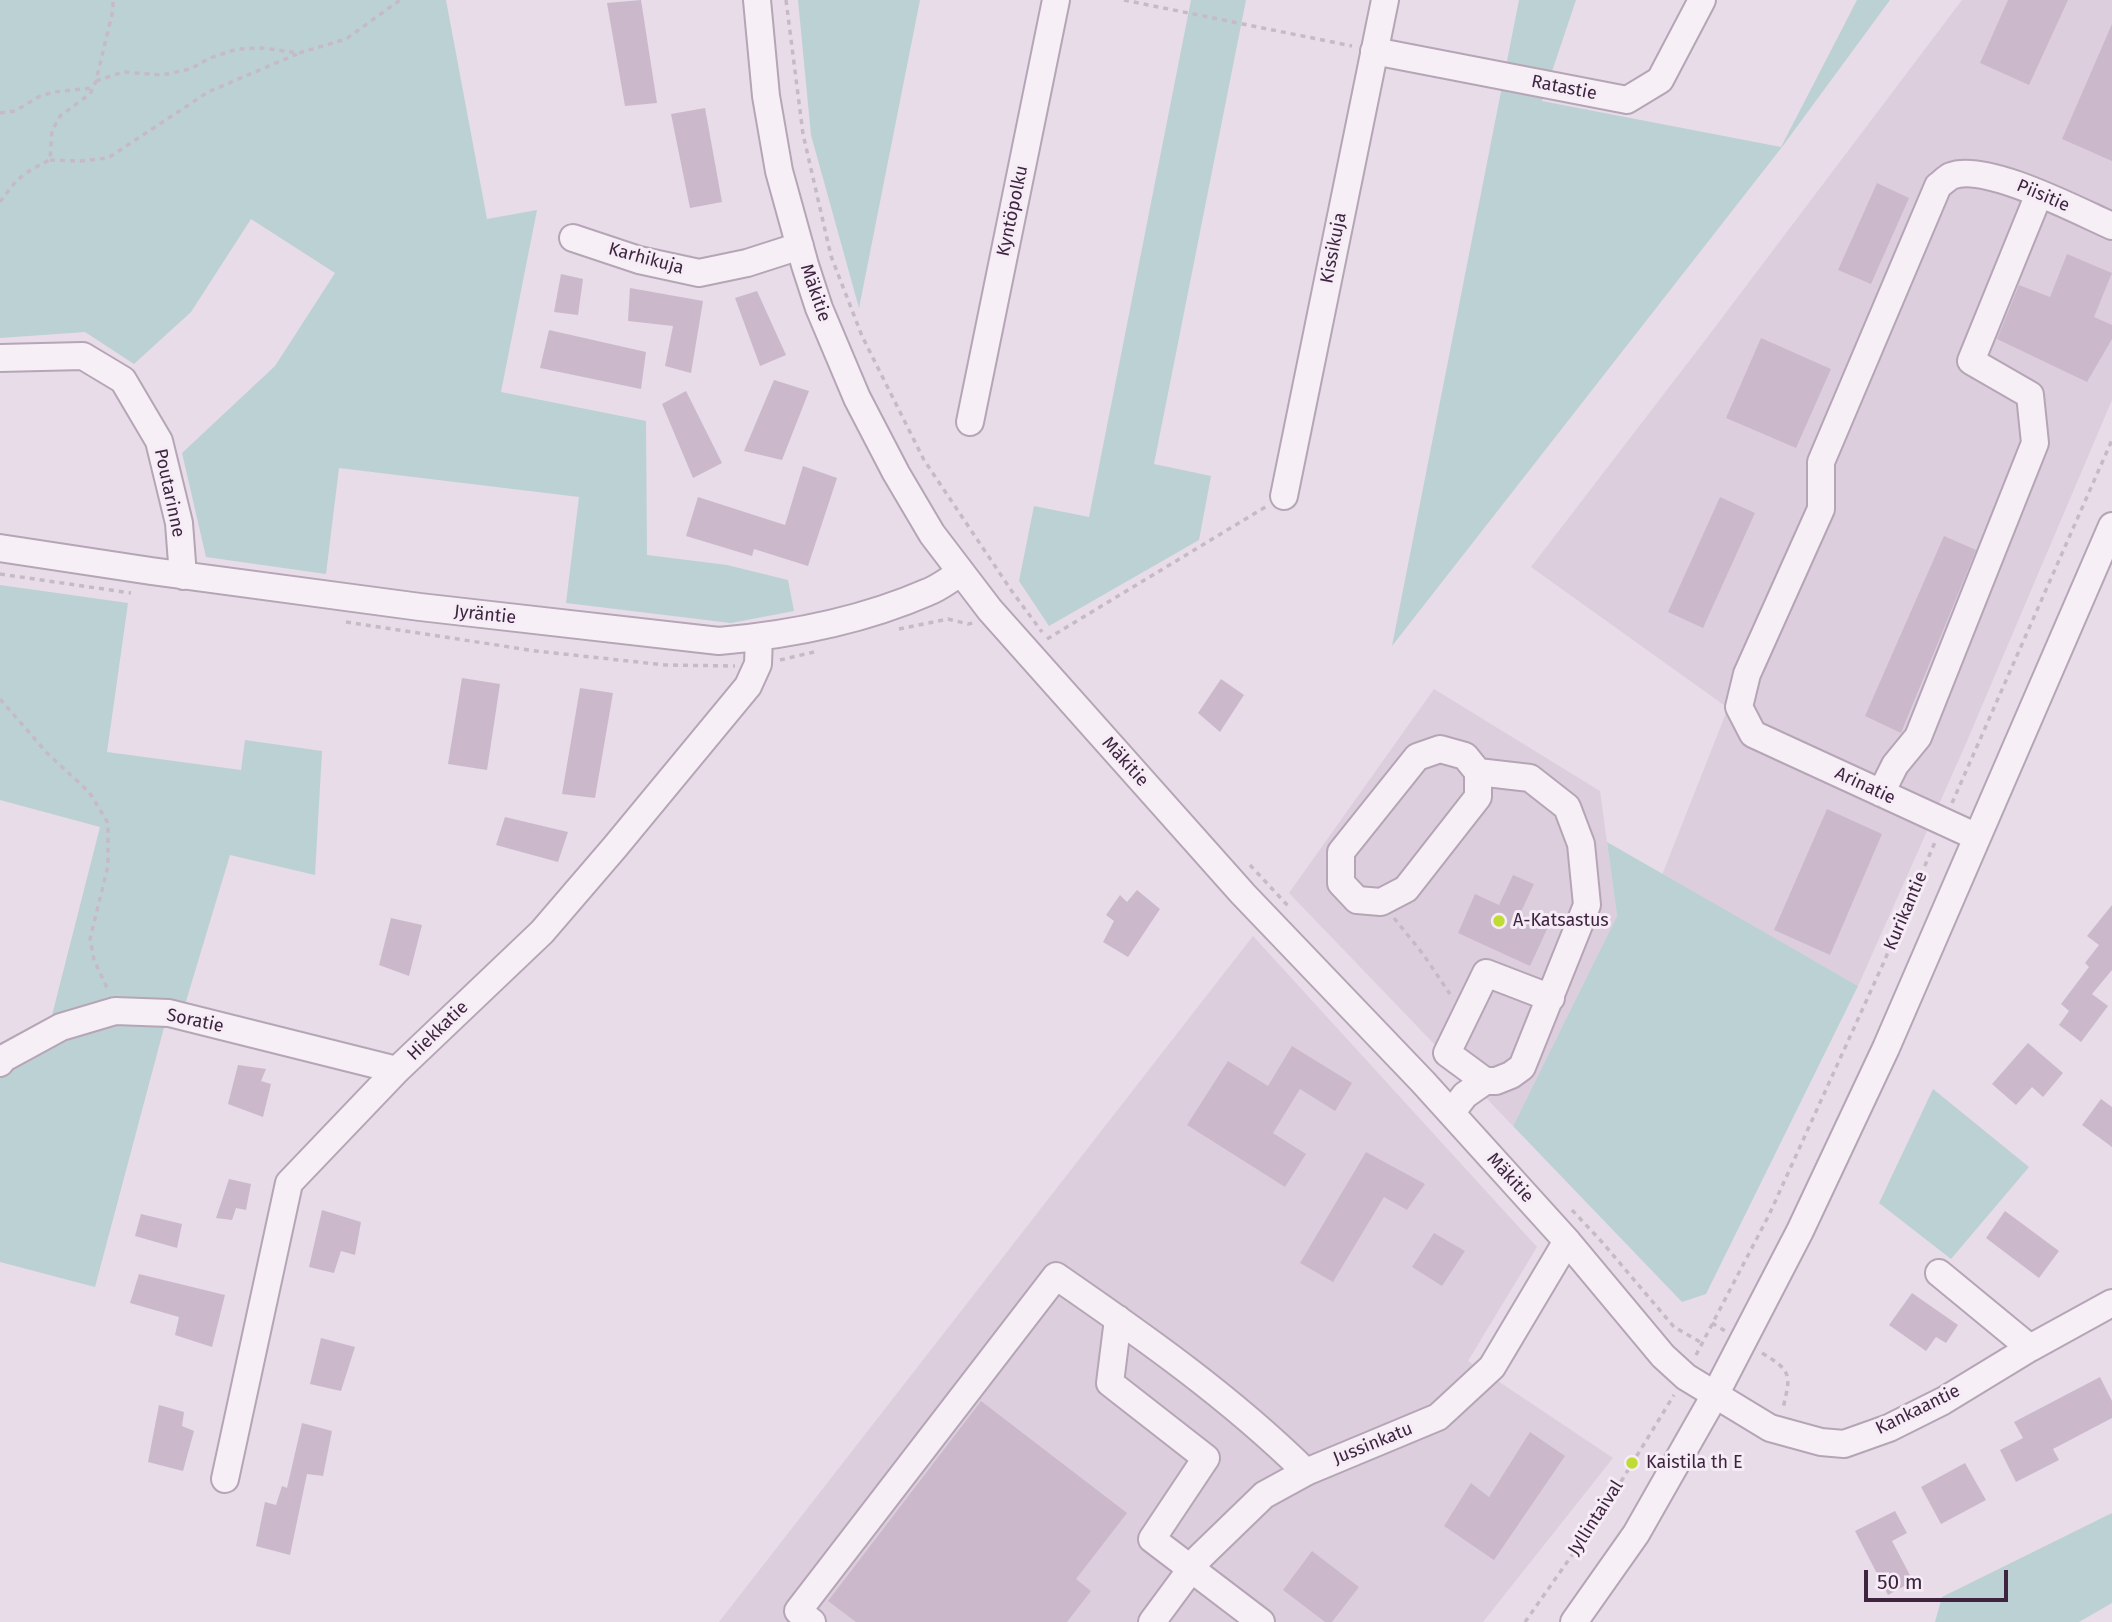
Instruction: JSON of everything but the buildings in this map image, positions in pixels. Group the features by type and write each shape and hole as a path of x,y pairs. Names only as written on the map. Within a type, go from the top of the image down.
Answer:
{"street":[{"name":"Mäkitie","path":"757,0 768,108 779,171 819,308 857,398 932,534 990,610 1243,894 1423,1082 1567,1241 1663,1356 1686,1377 1715,1395"},
{"name":"Kyntöpolku","path":"970,422 1056,0"},
{"name":"Kissikuja","path":"1284,496 1385,0"},
{"name":"Ratastie","path":"1374,51 1627,100 1660,80 1702,0"},
{"name":"Piisitie","path":"1753,734 1739,707 1747,674 1821,509 1821,462 1938,186 1951,176 1972,173 2011,183 2112,226"},
{"path":"1881,793 1895,765 1918,737 2035,443 2030,395 1971,361 2039,194"},
{"name":"Karhikuja","path":"573,238 639,260 699,273 747,263 800,246"},
{"name":"Poutarinne","path":"0,358 83,356 122,380 159,441 179,523 183,576"},
{"name":"Kurikantie","path":"1715,1395 1800,1231 1880,1060 2112,526"},
{"name":"Jyräntie","path":"0,548 183,576 420,607 719,641 809,628 880,609 930,592 960,572"},
{"name":"Hiekkatie","path":"225,1479 289,1184 397,1070 542,932 748,686 758,664 760,637"},
{"name":"Arinatie","path":"1753,734 1976,837"},
{"path":"1440,749 1465,756 1478,772 1478,797 1406,889 1381,902 1357,900 1341,883 1341,852 1417,757 1440,749"},
{"path":"1451,1113 1465,1095 1485,1081 1496,1081 1522,1067 1587,905 1581,844 1567,807 1530,778 1478,772"},
{"path":"1423,1082 1447,1053 1486,973 1551,998"},
{"name":"Soratie","path":"1,1060 61,1027 115,1011 169,1013 397,1070"},
{"path":"1447,1053 1485,1081"},
{"name":"Jussinkatu","path":"1152,1622 1200,1557 1264,1495 1306,1472 1438,1417 1492,1367 1567,1241"},
{"path":"1940,1273 2030,1348"},
{"path":"812,1622 798,1611 1056,1276 1167,1354 1272,1438 1306,1472"},
{"name":"Kankaantie","path":"1715,1395 1777,1430 1821,1442 1844,1444 1889,1428 1942,1401 2112,1303"},
{"path":"1118,1319 1110,1383 1206,1458 1152,1539 1261,1622"},
{"path":"1574,1622 1636,1534 1715,1395"}],"path":[{"path":"50,160 52,131 60,116 90,94 96,81 106,45 113,0"},
{"path":"0,202 14,181 30,170 50,160 108,158 208,92 299,53 346,39 400,0"},
{"path":"786,0 803,134 831,256 862,336 924,460 1011,590"},
{"path":"1124,0 1374,51"},
{"path":"96,81 122,72 162,75 190,69 210,58 237,49 263,48 299,53"},
{"path":"0,113 15,111 40,96 54,92 93,88"},
{"name":"Kurikantie","path":"1686,1377 1769,1215 1883,964 2112,440"},
{"path":"1047,639 1284,496"},
{"path":"0,699 47,752 89,792 107,823 107,866 90,939 94,960 108,990 109,1013"},
{"path":"1381,902 1423,954 1465,1016"},
{"path":"1712,1323 1778,1362 1786,1370 1788,1378 1784,1405 1777,1430"},
{"name":"Jyllintaival","path":"1525,1622 1603,1511 1686,1377"}],"shaded area":[{"path":"0,0 446,0 487,219 537,210 501,392 646,421 647,555 727,565 788,580 794,611 731,623 566,603 579,497 339,468 326,574 206,557 182,453 275,366 335,273 251,219 191,312 134,364 85,332 0,338"},
{"path":"798,0 920,0 859,308 811,135"},
{"path":"1191,0 1246,0 1154,464 1211,476 1199,540 1049,626 1019,581 1034,506 1089,517"},
{"path":"1519,0 1576,0 1542,101 1781,147 1857,0 1890,0 1782,147 1392,646"},
{"path":"1962,0 2112,0 2112,400 1964,748 1858,986 1662,875 1728,708 1531,567"},
{"path":"0,585 128,603 107,752 241,770 245,740 322,751 315,875 230,855 184,1008 170,1005 95,1287 0,1262 0,1057 49,1027 100,827 0,800"},
{"path":"1434,689 1600,791 1617,916 1513,1126 1289,893"},
{"path":"1607,842 1858,986 1706,1294 1682,1302 1513,1126 1617,916"},
{"path":"1253,936 1537,1247 1468,1361 1613,1458 1483,1622 719,1622"},
{"path":"1933,1089 2029,1167 1951,1259 1879,1203"},
{"path":"2112,1513 2112,1603 2079,1622 1935,1622 1942,1597"}],"place":[{"name":"A-Katsastus","path":"1499,921"},
{"name":"Kaistila th E","path":"1632,1463"}]}
